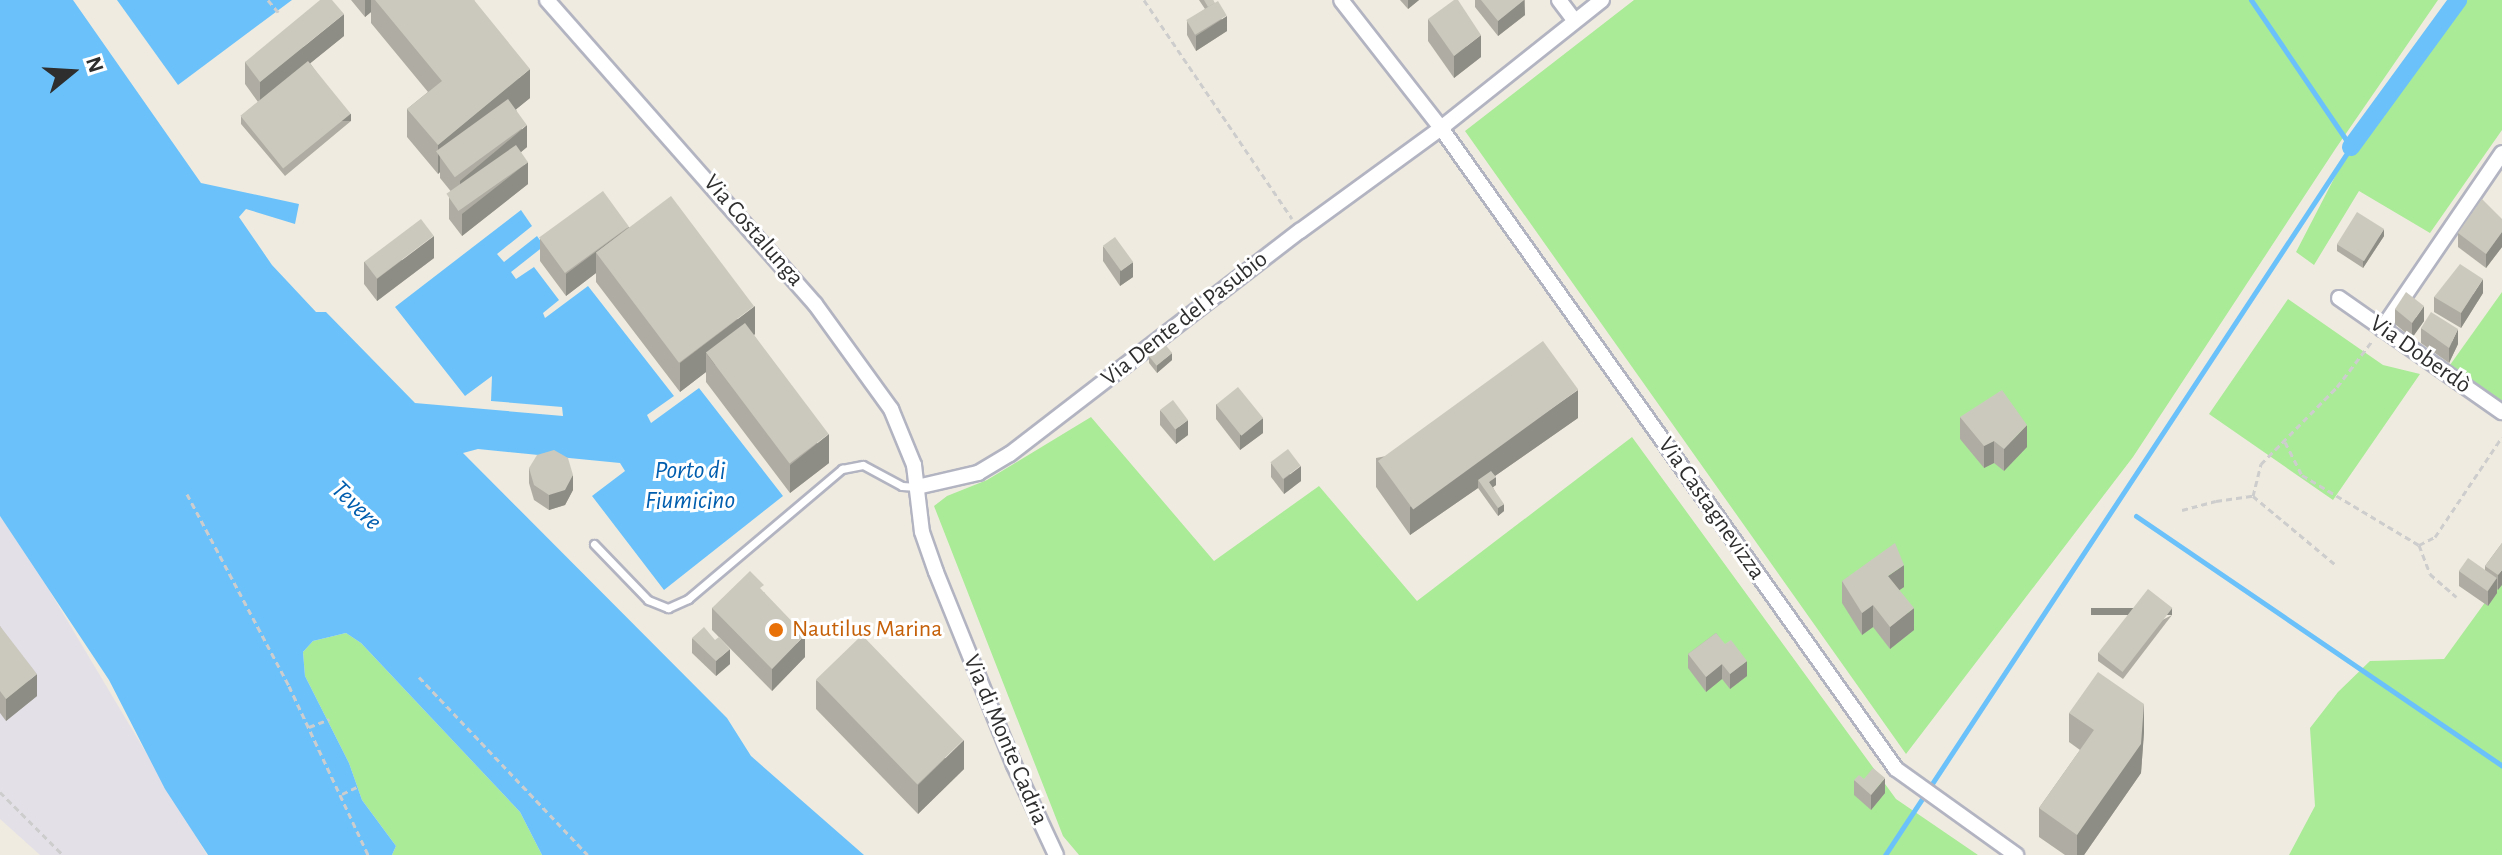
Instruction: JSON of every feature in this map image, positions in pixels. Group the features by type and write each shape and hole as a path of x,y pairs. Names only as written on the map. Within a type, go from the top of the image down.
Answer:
{"street":[{"name":"Via Costalunga","path":"547,0 730,204 836,329 891,409 911,455 917,487"},
{"name":"Via Castagnevizza","path":"1341,0 1441,128 1896,769 2016,855"},
{"path":"1559,0 1575,21"},
{"path":"1441,128 1602,0"},
{"name":"Via Dente del Pasubio","path":"917,487 978,473 1010,454 1300,231 1441,128"},
{"path":"2382,329 2502,153"},
{"name":"Via Doberdò","path":"2339,298 2502,412"},
{"name":"Via di Monte Cadria","path":"917,487 922,532 936,572 1009,753 1056,855"}],"lane":[{"path":"594,544 648,600 668,608 688,599 842,469 863,465 902,486 917,487"}],"path":[{"path":"268,0 278,12"},
{"path":"1144,0 1300,231"},
{"path":"2253,496 2261,464 2337,387 2382,329"},
{"path":"2419,545 2435,537 2502,437"},
{"path":"2285,442 2302,475 2419,545 2430,574 2456,597"},
{"path":"187,494 309,727 368,855"},
{"path":"2182,510 2253,496 2337,566"},
{"path":"419,677 588,855"},
{"path":"309,727 330,719"},
{"path":"342,794 359,786"},
{"path":"0,792 63,855"}],"shaded area":[{"path":"0,516 39,573 207,855 40,855 0,819"}],"green space":[{"path":"1634,0 2438,0 2336,148 2133,457 1906,754 1465,131"},
{"path":"2448,0 2502,0 2502,130 2430,233 2359,191 2314,265 2296,252 2369,111"},
{"path":"2502,292 2502,410 2445,372"},
{"path":"2288,299 2383,365 2420,374 2333,500 2209,414"},
{"path":"1091,417 1214,561 1319,486 1417,601 1632,437 1896,799 1978,855 1079,855 1063,836 934,506 947,496 987,480"},
{"path":"2502,579 2502,855 2289,855 2315,806 2310,728 2338,692 2370,661 2444,659"},
{"path":"346,633 361,643 520,812 542,855 392,855 396,846 362,800 349,763 305,676 303,652 313,641"}],"water":[{"path":"0,0 73,0 201,183 299,204 295,224 246,209 239,217 272,265 316,312 326,312 415,403 563,416 562,407 491,401 492,376 465,396 395,307 521,210 532,226 497,254 504,262 537,236 544,246 511,272 516,279 534,267 559,300 543,313 545,318 588,286 674,396 647,415 651,423 699,388 783,496 664,590 592,496 625,471 620,463 478,449 463,453 727,718 751,756 864,855 542,855 520,812 361,643 346,633 313,641 303,652 305,676 349,763 362,800 396,846 392,855 208,855 165,789 109,680 0,516"},
{"path":"117,0 292,0 178,85"}],"building":[{"path":"320,0 332,0 344,14 260,82 245,62"},
{"path":"375,0 474,0 530,69 438,145 407,109 442,81"},
{"path":"1204,0 1213,0 1215,3 1208,7"},
{"path":"1458,0 1481,35 1454,56 1428,19"},
{"path":"1481,0 1524,0 1498,21"},
{"path":"1218,1 1227,16 1195,35 1186,20"},
{"path":"308,61 351,114 283,169 240,116"},
{"path":"508,99 527,125 455,177 436,151"},
{"path":"516,145 528,162 458,211 446,194"},
{"path":"603,191 629,227 565,273 539,237"},
{"path":"671,196 754,306 679,363 596,253"},
{"path":"2482,199 2502,219 2502,232 2486,254 2458,233"},
{"path":"2357,212 2384,229 2364,261 2337,244"},
{"path":"421,219 434,236 377,279 364,262"},
{"path":"1115,237 1133,262 1121,271 1103,246"},
{"path":"2460,264 2483,279 2461,313 2434,297"},
{"path":"2406,292 2424,306 2412,323 2395,309"},
{"path":"2431,312 2458,329 2449,348 2421,328"},
{"path":"745,323 829,434 790,463 706,352"},
{"path":"1543,341 1578,390 1413,509 1378,461"},
{"path":"1164,343 1172,353 1157,366 1148,356"},
{"path":"1238,387 1263,418 1241,436 1216,405"},
{"path":"2002,390 2027,425 2004,449 1994,441 1984,446 1960,417"},
{"path":"1173,400 1188,420 1175,430 1160,410"},
{"path":"1288,449 1301,466 1283,479 1270,462"},
{"path":"554,450 568,458 573,475 565,490 549,495 534,485 529,468 537,455"},
{"path":"1491,471 1496,477 1489,482 1504,504 1498,508 1478,480"},
{"path":"1895,543 1904,565 1888,576 1914,608 1890,627 1873,605 1862,613 1842,581"},
{"path":"2502,543 2502,570 2498,575 2485,566"},
{"path":"2468,558 2497,578 2487,591 2459,571"},
{"path":"750,571 764,585 760,588 805,635 772,669 712,608"},
{"path":"2148,589 2172,608 2123,672 2098,653"},
{"path":"0,626 37,674 6,699 0,691"},
{"path":"704,627 715,640 719,637 730,649 716,661 692,638"},
{"path":"1716,633 1725,644 1731,640 1747,661 1730,674 1722,664 1706,677 1688,654"},
{"path":"862,635 963,740 917,784 816,679"},
{"path":"2098,672 2144,704 2141,744 2077,835 2039,808 2094,730 2069,713"},
{"path":"1873,768 1885,778 1871,795 1854,780 1859,775 1864,779"}],"waterway":[{"path":"1885,855 2351,147 2251,0"},
{"path":"2351,147 2458,0"},
{"path":"2136,516 2502,766"}],"place":[{"name":"Nautilus Marina","path":"776,630"}],"water label":[{"name":"Porto di Fiumicino","path":"690,486"},
{"name":"Tevere","path":"356,506"}]}
